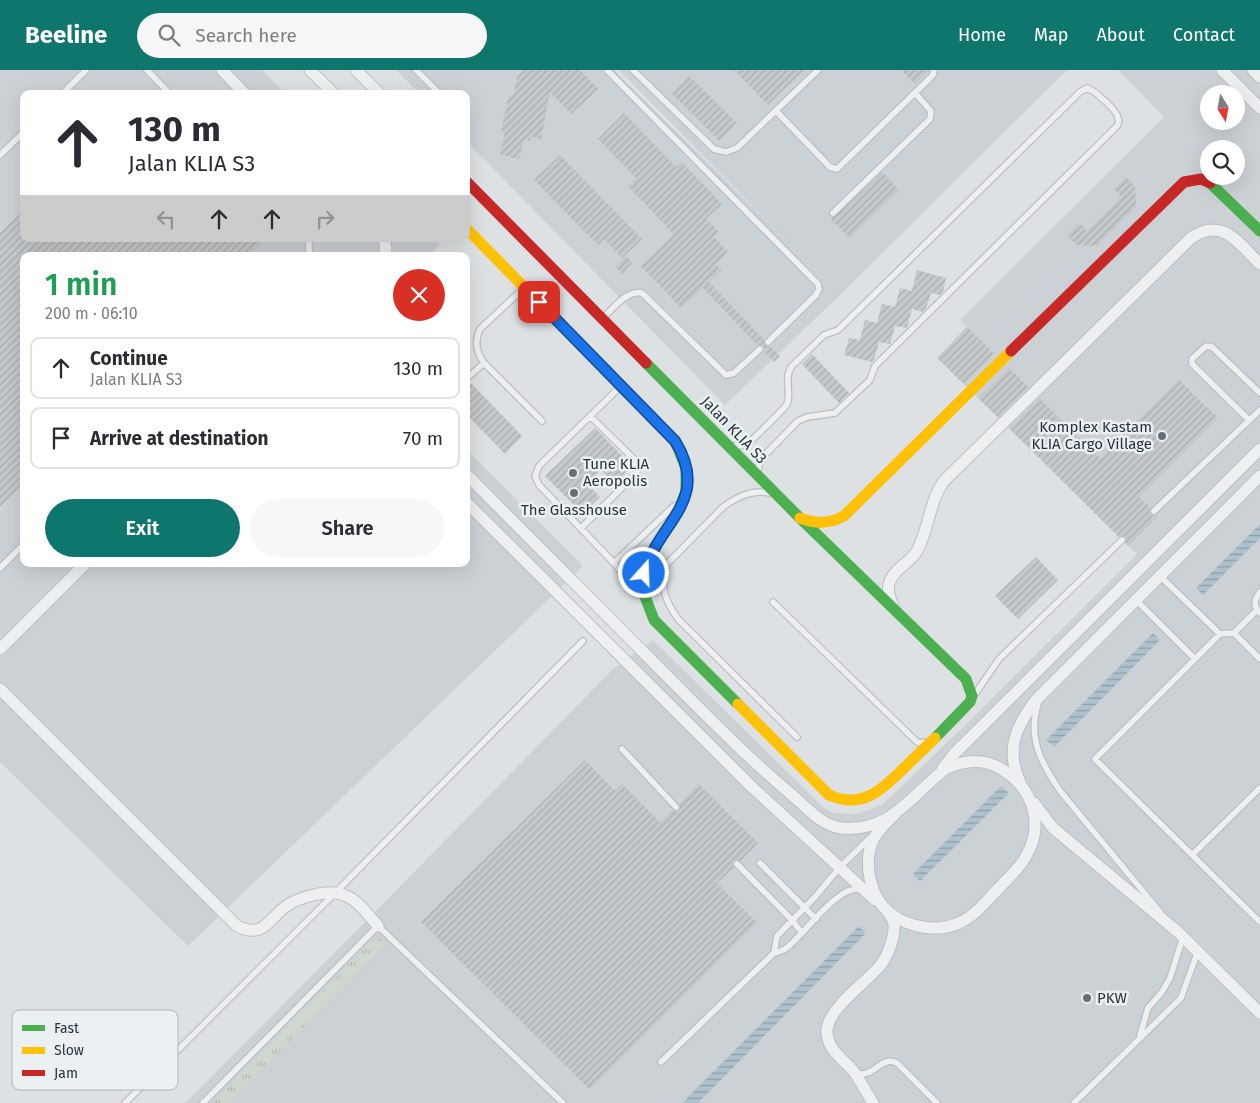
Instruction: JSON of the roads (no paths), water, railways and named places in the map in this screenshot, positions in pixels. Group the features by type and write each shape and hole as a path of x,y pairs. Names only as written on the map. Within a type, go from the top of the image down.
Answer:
{"street":[{"path":"222,70 241,90"},
{"path":"310,70 330,90"},
{"path":"356,70 376,90"},
{"path":"1222,70 1260,108"},
{"path":"1253,70 1260,77"},
{"path":"800,518 820,524 838,520 844,516 1184,182 1201,179 1208,181 1260,231"},
{"name":"Jalan KLIA S3","path":"470,185 800,518 966,679 971,690 970,702"},
{"path":"898,614 889,596 889,584 895,573 910,560 919,547 935,495 944,481 1191,238 1208,230 1225,231 1260,264"},
{"path":"470,232 675,441 683,454 688,470 686,494 676,517 653,549 644,573 645,601 651,616 824,790 843,801 857,801 875,794 959,715 970,702"},
{"path":"935,777 956,753 1260,449"},
{"path":"470,506 753,788 885,909 904,922 931,928 941,928 962,922 977,910 1018,869 1030,849 1036,826 1035,815 1014,767 1013,757 1015,737 1023,718 1047,689 1260,476"},
{"path":"470,478 762,770 818,818 840,828 854,828 872,825 895,814"},
{"path":"0,650 82,567"},
{"path":"0,688 237,926 252,931 259,929 266,926 285,907 294,902 313,896 335,894 345,895 354,901 378,926"},
{"path":"873,1103 854,1072 838,1056 831,1044 827,1031 828,1023 837,1009 884,960 895,930 892,918 873,889 869,861 872,842 895,814 945,768 956,764 978,761 988,762 1004,770 1026,792 1053,828 1180,934 1260,1013"}],"lane":[{"path":"66,90 86,70"},
{"path":"147,70 166,90"},
{"path":"416,70 436,90"},
{"path":"607,70 818,284 819,288 816,295 768,342"},
{"path":"633,70 719,152 732,151 737,148 818,70"},
{"path":"776,111 830,167 837,169 915,94 933,75 934,70"},
{"path":"725,442 740,446 750,442 787,403 787,376 792,366 824,336 838,330 1080,92 1086,88 1094,90 1117,113 1119,119 1117,126 875,366 870,380 839,410 828,415 802,418 763,456 758,465 761,479"},
{"path":"833,213 930,119 931,111 915,94"},
{"path":"0,155 20,136"},
{"path":"525,288 480,329 476,336 476,344 480,358 484,363 542,420"},
{"path":"603,318 626,296 631,293 642,293 726,376 734,374 760,349"},
{"path":"1249,420 1192,364 1192,359 1206,346 1212,347 1260,393"},
{"path":"470,375 484,363"},
{"path":"622,386 539,466 535,476 539,485 614,563 645,601"},
{"path":"1154,511 1260,410"},
{"path":"581,528 636,474 638,467 634,460 590,416"},
{"path":"783,501 768,492 760,492 742,496 723,507 666,565 663,574 663,585 669,606 678,620 798,737"},
{"path":"614,563 686,494"},
{"path":"970,702 999,659 1122,540"},
{"path":"0,568 20,548"},
{"path":"1160,576 1220,634"},
{"path":"1260,592 1254,604 1258,612 1234,633 1220,634 1095,759 1260,922"},
{"path":"1136,600 1195,659"},
{"path":"773,602 915,740 924,743 934,739"},
{"path":"1234,633 1260,659"},
{"path":"178,1050 335,894 583,641"},
{"path":"1047,689 1040,699 1035,720 1036,737 1043,765 1061,792 1180,934 1170,978 1162,992 1148,1008 1138,1040"},
{"path":"622,749 676,806"},
{"path":"1192,855 1260,788"},
{"path":"774,953 777,936 806,908 840,866 882,828"},
{"path":"760,863 816,919"},
{"path":"737,864 793,921 801,932"},
{"path":"660,1062 774,953 785,949 828,906 848,890 859,889 865,891"},
{"path":"203,1103 378,926 562,1103"},
{"path":"1074,1103 1181,998 1198,951"},
{"path":"854,1072 868,1073 885,1061 891,1060 897,1063 937,1103"},
{"path":"125,1103 138,1090"}],"water":[{"path":"1260,524 1260,538 1203,595 1196,588"},
{"path":"1153,633 1160,640 1054,747 1046,740"},
{"path":"1001,786 1009,793 920,881 913,874"},
{"path":"859,926 866,933 698,1103 682,1103"}],"place":[{"name":"Komplex Kastam KLIA Cargo Village","path":"1162,436"},
{"name":"Tune KLIA Aeropolis","path":"573,473"},
{"name":"The Glasshouse","path":"574,493"},
{"name":"PKW","path":"1087,998"}]}
